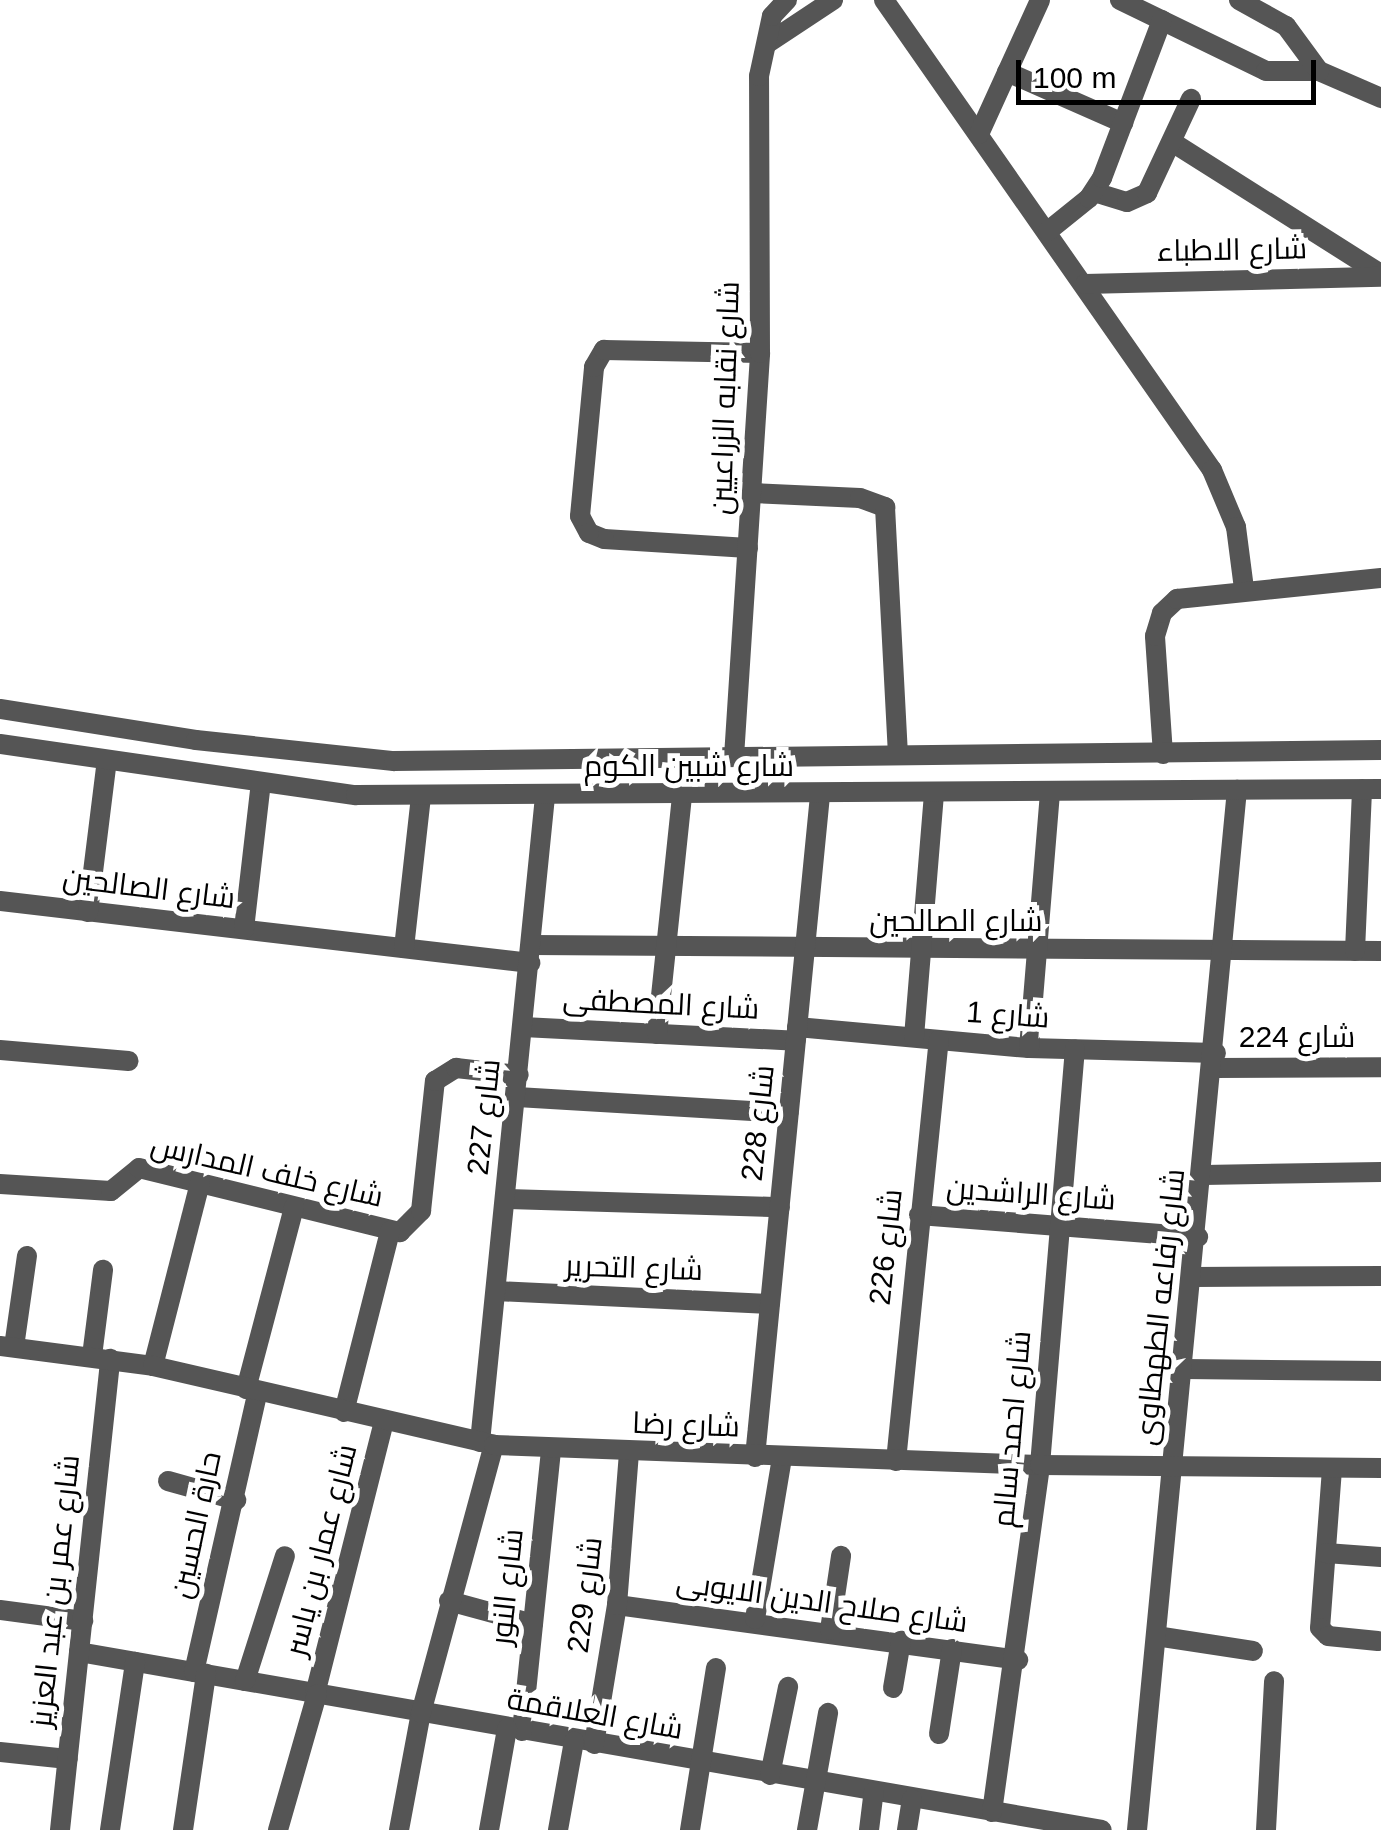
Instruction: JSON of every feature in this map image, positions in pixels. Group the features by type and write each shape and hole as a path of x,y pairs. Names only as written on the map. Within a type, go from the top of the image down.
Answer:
{"street":[{"name":"شارع نقابه الزراعيين","path":"734,757 760,353 759,76 772,16 787,0"},
{"path":"768,43 833,0"},
{"path":"884,0 1085,284 1222,488 1236,527 1244,589"},
{"path":"979,134 1040,0"},
{"path":"1120,0 1266,71 1319,71 1381,98"},
{"path":"1239,0 1286,26 1319,71"},
{"path":"1048,231 1094,192 1162,20"},
{"path":"1007,72 1123,123"},
{"path":"1094,192 1120,202 1141,198 1191,99"},
{"path":"1172,142 1381,276"},
{"name":"شارع الاطباء","path":"1085,284 1381,276"},
{"path":"748,548 604,539 589,533 580,516 594,367 604,350 760,353"},
{"path":"751,493 860,498 885,508 898,755"},
{"path":"1163,754 1155,636 1162,613 1177,599 1244,589 1381,578"},
{"name":"شارع شبين الكوم","path":"0,709 196,740 394,761 1381,750"},
{"name":"شارع شبين الكوم","path":"0,744 261,784 421,796 1372,789"},
{"path":"88,912 107,760"},
{"path":"244,930 261,784"},
{"path":"1356,951 1372,789"},
{"name":"شارع رفاعه الطهطاوى","path":"1136,1830 1198,1237 1238,790"},
{"path":"1029,1048 1050,792"},
{"path":"914,1037 934,794"},
{"name":"شارع 228","path":"755,1457 820,795"},
{"path":"404,948 421,796"},
{"name":"شارع 227","path":"400,1830 421,1713 487,1444 496,1291 545,797"},
{"path":"658,1034 682,797"},
{"name":"شارع الصالحين","path":"0,902 404,948 531,954 666,949 1381,951"},
{"name":"شارع المصطفى","path":"524,1026 658,1034 796,1034"},
{"name":"شارع 1","path":"796,1034 914,1037 1215,1060"},
{"name":"شارع 226","path":"896,1460 940,1040"},
{"name":"شارع احمد سالم","path":"985,1818 1018,1660 1040,1464 1076,1049"},
{"path":"0,1050 129,1062"},
{"name":"شارع 224","path":"1215,1060 1381,1067"},
{"name":"شارع خلف المدارس","path":"0,1184 111,1191 139,1168 390,1231 410,1228 420,1211 432,1090 440,1074 456,1068 519,1076"},
{"path":"516,1098 788,1113"},
{"path":"1204,1175 1381,1172"},
{"path":"153,1366 200,1183"},
{"path":"505,1199 780,1207"},
{"name":"حارة الحسين","path":"183,1830 200,1673 236,1500 252,1390 294,1207"},
{"name":"شارع الراشدين","path":"919,1215 1198,1237"},
{"path":"344,1412 390,1231"},
{"path":"7,1346 27,1256"},
{"name":"شارع عمر بن عبد العزيز","path":"60,1830 82,1621 101,1358 103,1270"},
{"path":"1193,1277 1381,1276"},
{"name":"شارع التحرير","path":"496,1291 770,1304"},
{"name":"شارع رضا","path":"7,1346 153,1366 487,1444 551,1450 1040,1464 1381,1468"},
{"path":"1184,1369 1381,1371"},
{"name":"شارع عمار بن ياسر","path":"278,1830 384,1421"},
{"name":"شارع النور","path":"489,1830 515,1730 533,1624 551,1450"},
{"name":"شارع 229","path":"558,1830 617,1605 629,1453"},
{"path":"755,1620 782,1458"},
{"path":"1332,1468 1321,1632 1378,1641"},
{"path":"168,1481 236,1500"},
{"path":"1326,1553 1381,1557"},
{"path":"245,1681 285,1556"},
{"path":"830,1630 841,1556"},
{"path":"449,1601 533,1624"},
{"name":"شارع صلاح الدين الايوبى","path":"617,1605 830,1630 1018,1660"},
{"path":"0,1610 82,1621"},
{"path":"1156,1636 1253,1650"},
{"path":"893,1688 901,1641"},
{"path":"939,1734 952,1649"},
{"name":"شارع العلاقمة","path":"79,1652 874,1792 985,1818 1102,1830"},
{"path":"110,1830 135,1662"},
{"path":"690,1830 716,1668"},
{"path":"1266,1830 1274,1681"},
{"path":"770,1775 788,1687"},
{"path":"807,1830 828,1714"},
{"path":"0,1752 68,1759"},
{"path":"869,1830 874,1792"},
{"path":"907,1830 912,1799"}]}
